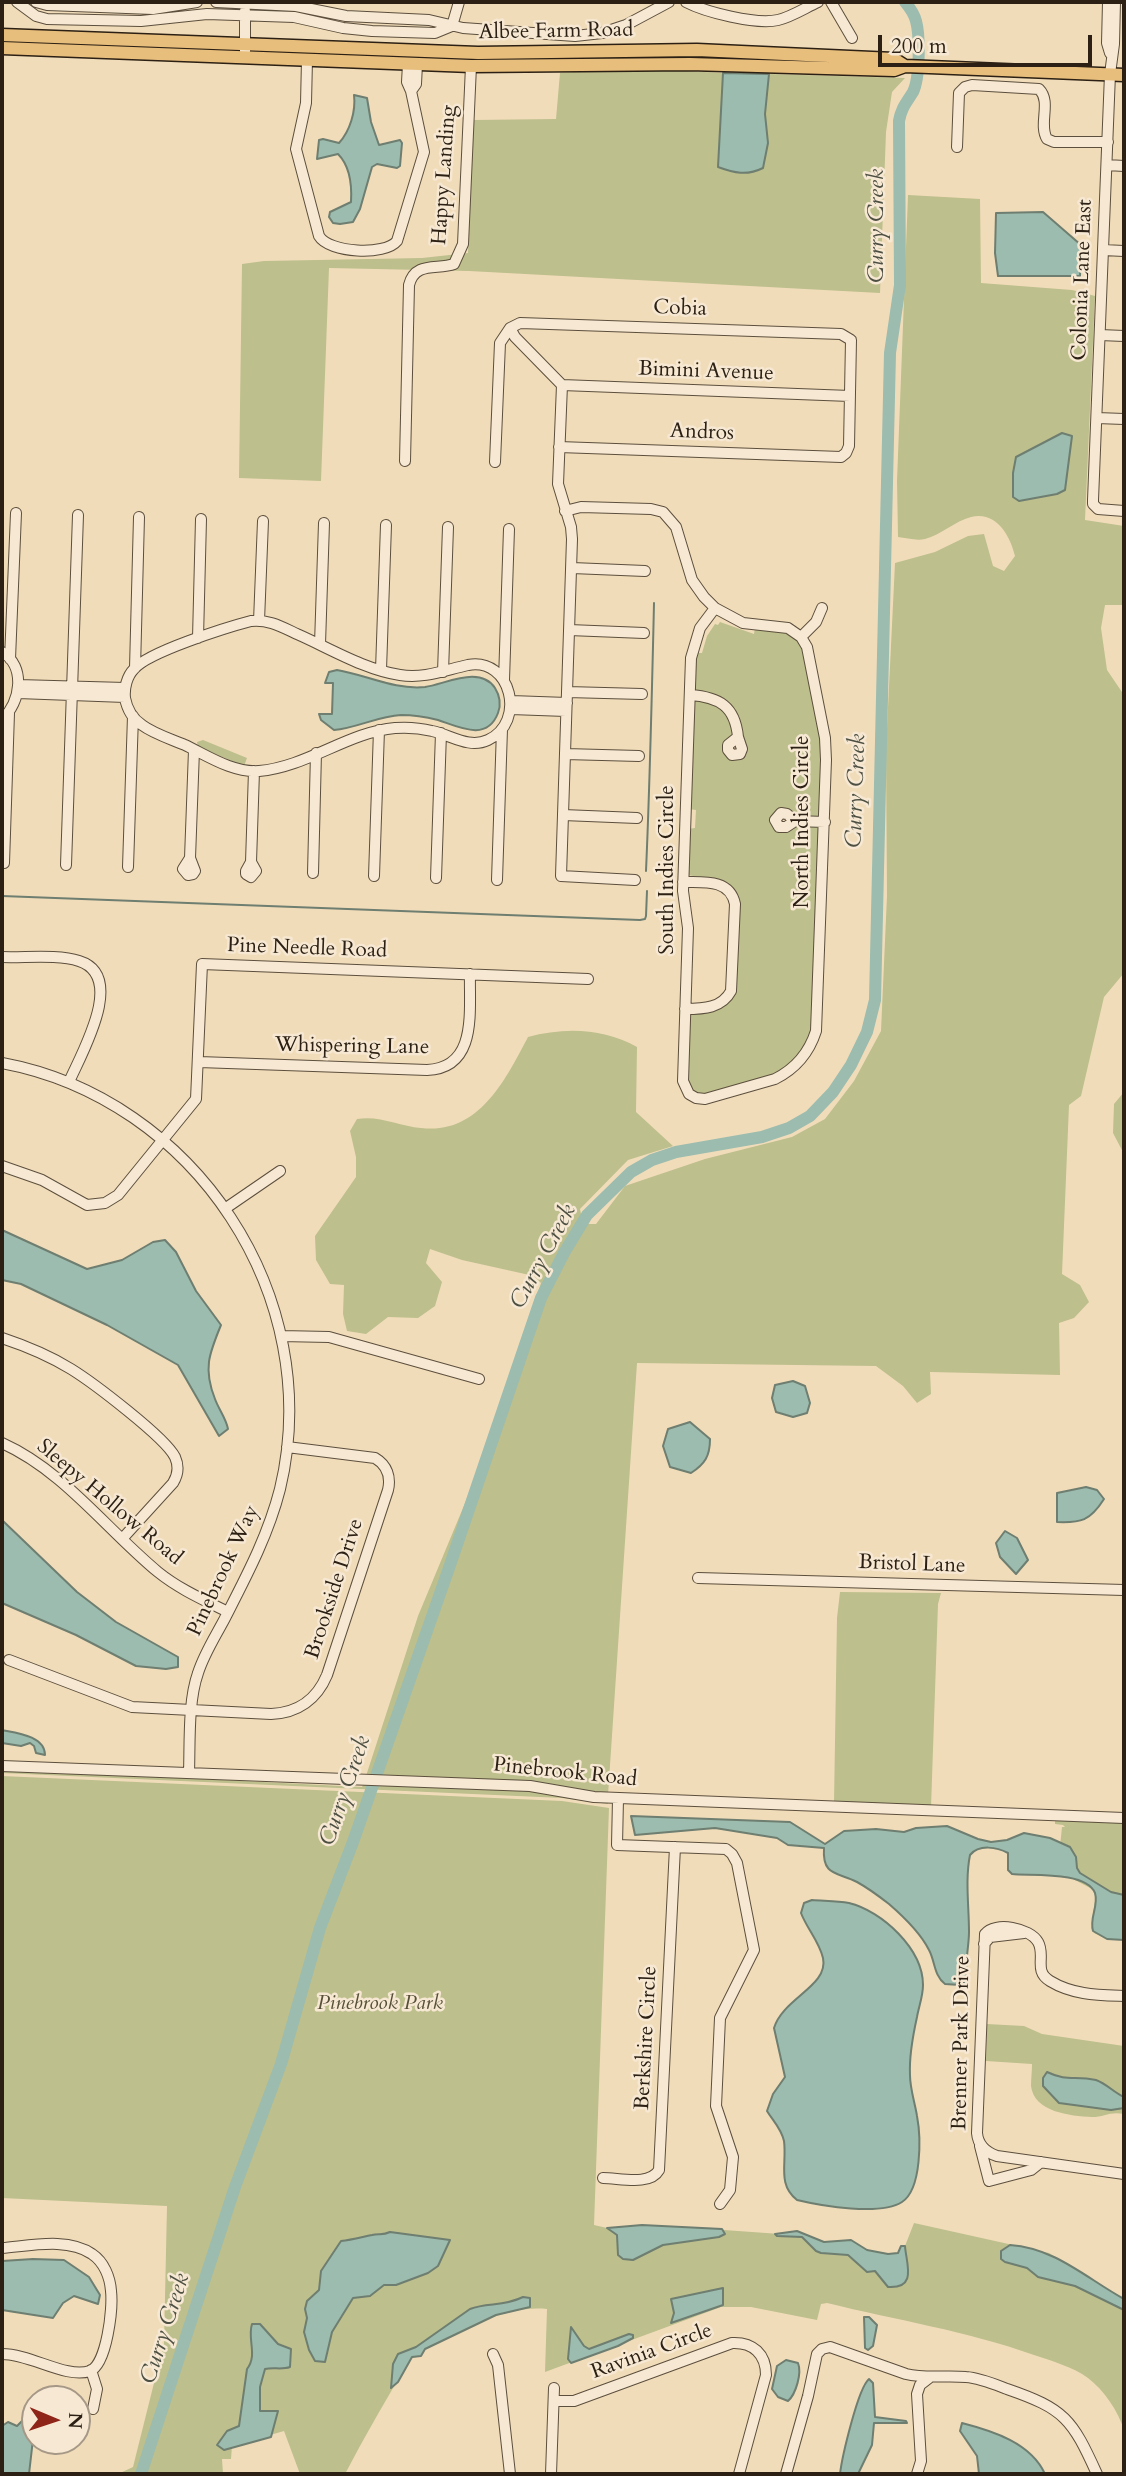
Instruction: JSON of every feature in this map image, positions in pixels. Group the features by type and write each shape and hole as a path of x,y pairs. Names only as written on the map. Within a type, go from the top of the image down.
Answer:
{"main road":[{"name":"Albee Farm Road","path":"2,34 478,53 685,50 802,54 894,59 905,65"},
{"name":"Albee Farm Road","path":"2,48 471,66 690,64 894,70 905,65 1124,75"},
{"path":"437,65 459,60 562,60 566,58 567,52"}],"street":[{"path":"17,2 36,16 47,19 141,21 199,14 295,17 343,28 372,31 435,33 452,26"},
{"path":"36,2 47,5 153,9 197,2"},
{"path":"216,2 296,6 346,16 429,20 452,26 588,36 626,26 668,2"},
{"path":"452,26 459,2"},
{"path":"686,2 699,8 762,22 785,18 818,2"},
{"path":"831,2 852,38"},
{"name":"Colonia Lane East","path":"1108,2 1107,43 1111,58"},
{"name":"Colonia Lane East","path":"1115,2 1093,505 1098,509 1124,511"},
{"path":"245,58 246,3"},
{"path":"307,60 306,103 297,139 297,153 319,236 323,243 333,247 384,250 397,241 424,152 407,82 412,64"},
{"name":"Happy Landing","path":"405,461 409,285 413,274 422,268 454,264 463,244 471,66"},
{"path":"957,147 960,93 965,87 972,85 1039,89 1044,97 1044,132 1047,139 1054,142 1108,142"},
{"path":"1107,165 1124,166"},
{"path":"1103,250 1124,251"},
{"name":"Cobia","path":"510,328 524,322 841,334 849,337 852,344 850,396"},
{"path":"495,462 500,343 510,328 562,385 558,484 572,532 572,568 561,876 635,880"},
{"path":"1100,335 1124,336"},
{"name":"Bimini Avenue","path":"562,385 850,396"},
{"name":"Andros","path":"559,447 843,456 849,446 850,396"},
{"path":"1097,418 1124,419"},
{"path":"565,511 581,507 651,509 663,512 674,523 692,580 715,608 743,623 782,626 802,637 817,622 822,608"},
{"path":"4,863 5,716 18,689 6,656 16,513"},
{"path":"66,865 78,515"},
{"path":"128,867 133,716 125,692 135,668 139,517"},
{"path":"198,638 201,519"},
{"path":"259,621 263,521"},
{"path":"320,643 324,523"},
{"path":"381,670 386,525"},
{"path":"443,672 447,527"},
{"path":"497,880 502,729 511,705 504,680 509,529"},
{"path":"572,568 645,571"},
{"name":"South Indies Circle","path":"689,1094 683,1081 688,928 683,882 691,658 700,628 715,608"},
{"path":"135,668 153,656 198,638 244,623 259,621 274,624 381,670 410,676 477,665 491,669 504,680"},
{"path":"569,631 644,633"},
{"name":"North Indies Circle","path":"689,1094 705,1099 775,1079 797,1065 811,1046 818,1018 826,746 807,648 802,637"},
{"path":"18,689 125,692"},
{"path":"511,705 642,694"},
{"path":"690,695 709,697 726,707 734,717 738,737"},
{"path":"133,716 144,727 194,750 237,769 254,771 278,768 379,730 411,728 477,743 489,740 502,729"},
{"path":"374,876 379,730"},
{"path":"436,878 441,733"},
{"path":"190,858 194,750"},
{"path":"313,873 316,753"},
{"path":"565,754 639,756"},
{"path":"251,862 254,771"},
{"path":"563,815 637,818"},
{"path":"795,821 825,822"},
{"path":"683,882 719,884 731,892 735,904 731,991 725,1000 715,1006 685,1009"},
{"path":"2,957 74,960 85,963 96,973 102,992 100,1006 69,1083"},
{"name":"Pine Needle Road","path":"2,1166 42,1180 83,1203 101,1205 118,1195 196,1099 202,964 588,979"},
{"name":"Whispering Lane","path":"199,1062 427,1070 442,1068 455,1060 466,1043 470,974"},
{"name":"Pinebrook Way","path":"2,1063 41,1072 118,1107 164,1140 196,1171 226,1208 257,1262 269,1292 281,1336 289,1396 287,1447 280,1488 268,1528 198,1672 189,1773"},
{"path":"226,1208 280,1171"},
{"path":"281,1336 329,1337 479,1379"},
{"path":"2,1338 43,1354 93,1384 144,1426 175,1458 177,1472 173,1483 122,1539"},
{"name":"Sleepy Hollow Road","path":"2,1443 26,1455 55,1476 167,1579 228,1612"},
{"name":"Brookside Drive","path":"193,1712 288,1712 309,1701 321,1688 327,1675 388,1490 389,1478 384,1466 374,1458 287,1447"},
{"name":"Bristol Lane","path":"698,1578 1124,1590"},
{"path":"9,1660 132,1707 193,1712"},
{"name":"Pinebrook Road","path":"2,1766 538,1786 585,1796 618,1799 1124,1818"},
{"path":"618,1799 617,1845 726,1849 734,1856 754,1947 752,1957 723,2007 720,2018 716,2108 732,2147 733,2157 730,2190 720,2204"},
{"name":"Berkshire Circle","path":"603,2178 650,2179 656,2175 660,2166 675,1847"},
{"name":"Brenner Park Drive","path":"1041,2162 1031,2170 989,2181 978,2142 985,1934 995,1927 1033,1936 1039,1943 1040,1970 1050,1981 1081,1993 1124,1996"},
{"name":"Brenner Park Drive","path":"978,2142 992,2155 1124,2174"},
{"path":"2,2248 72,2246 92,2254 108,2264 112,2298 104,2353 99,2364 91,2370 69,2372 35,2359 2,2354"},
{"name":"Ravinia Circle","path":"554,2401 574,2401 732,2343 750,2345 762,2356 766,2375 739,2474"},
{"path":"786,2474 817,2354 822,2349 835,2348 893,2371 929,2378 972,2378 1047,2403 1060,2412 1076,2431 1097,2474"},
{"path":"493,2354 499,2365 510,2474"},
{"path":"91,2370 97,2389 93,2409"},
{"path":"920,2473 917,2394 920,2385 929,2378"},
{"path":"551,2474 554,2388"}],"green space":[{"path":"630,68 723,73 718,167 768,143 765,114 769,74 905,78 892,92 886,132 880,293 469,271 329,268 321,481 239,478 242,264 264,261 422,258 468,253 473,120 556,119 560,73"},
{"path":"908,195 980,199 981,283 1072,290 1095,296 1085,520 1124,526 1124,605 1105,605 1101,628 1107,670 1124,695 1124,973 1104,997 1081,1096 1069,1105 1062,1274 1080,1285 1089,1302 1074,1318 1059,1323 1060,1375 930,1372 931,1394 917,1403 903,1386 876,1366 637,1363 608,1795 538,1782 366,1776 418,1616 478,1472 541,1283 534,1276 462,1260 430,1249 426,1263 442,1282 435,1306 418,1318 388,1317 366,1334 347,1331 343,1314 344,1285 330,1284 316,1260 315,1236 356,1177 356,1157 350,1131 357,1119 365,1118 421,1128 441,1128 459,1123 487,1102 510,1071 528,1037 570,1031 611,1036 637,1047 636,1112 673,1146 628,1160 580,1209 583,1224 596,1224 625,1186 705,1159 792,1137 825,1119 854,1081 881,1031 887,896 886,749 895,563 935,552 968,536 984,534 993,566 1004,571 1015,556 1001,527 995,521 980,516 965,519 925,539 898,537 897,481","holes":["1062,433 1072,437 1065,490 1016,457"]},
{"path":"720,622 754,634 755,628 787,631 804,646 823,749 819,818 793,817 773,820 791,825 818,825 821,828 815,1020 804,1053 779,1073 704,1095 691,1090 687,1083 689,1016 705,1011 736,986 737,896 725,882 688,875 688,829 695,828 696,810 689,809 694,701 712,703 726,714 735,735 727,742 737,758 737,718 694,689 695,653 702,653 707,636 715,624"},
{"path":"203,740 247,758 244,766 198,747 197,742"},
{"path":"1124,1092 1124,1154 1113,1133 1114,1104"},
{"path":"840,1592 941,1593 938,1604 931,1807 834,1803 837,1618"},
{"path":"2,1769 362,1787 364,1783 537,1790 608,1804 562,1798 2,1773"},
{"name":"Pinebrook Park","path":"2,1776 562,1801 609,1808 594,2225 607,2228 642,2225 780,2234 797,2231 824,2242 851,2240 867,2250 888,2254 898,2253 901,2246 905,2246 914,2223 1049,2253 1124,2299 1124,2430 1114,2408 1100,2389 1069,2367 983,2339 827,2303 821,2304 817,2320 751,2307 721,2307 545,2372 547,2309 531,2309 484,2320 425,2349 421,2356 411,2358 345,2474 300,2474 284,2431 232,2446 231,2459 222,2459 223,2474 118,2474 133,2467 164,2343 167,2206 2,2198"},
{"path":"1055,1819 1124,1821 1124,1940 1107,1939 1094,1933 1094,1890 1071,1878 1057,1876 1062,1827 1065,1827 1055,1824"},
{"path":"987,2024 1024,2026 1042,2034 1124,2046 1124,2114 1083,2116 1064,2114 1046,2107 1034,2095 1031,2086 1032,2064 986,2061"}],"shaded area":[{"path":"723,73 769,74 765,114 768,143 763,168 740,173 718,167"},
{"path":"354,95 367,98 379,145 400,140 402,143 400,166 397,168 377,164 372,167 360,209 353,222 340,224 333,223 329,217 330,212 351,202 349,176 338,154 317,159 319,140 339,143 343,138 351,120"},
{"path":"1043,212 1081,245 1080,276 998,276 995,253 996,213"},
{"path":"1062,433 1072,436 1065,490 1019,501 1013,497 1016,457"},
{"path":"337,670 414,687 462,678 481,678 489,681 495,688 499,697 499,710 493,722 480,730 463,729 424,717 401,715 334,730 321,720 319,714 332,714 333,683 325,683 329,672"},
{"path":"2,1230 87,1269 122,1260 153,1242 165,1240 176,1252 196,1291 221,1325 208,1370 211,1388 228,1429 219,1436 178,1365 107,1325 21,1284 2,1280"},
{"path":"793,1381 805,1386 810,1403 807,1413 793,1417 776,1412 772,1398 775,1385"},
{"path":"690,1422 710,1439 706,1459 691,1473 670,1467 663,1446 668,1429"},
{"path":"1086,1487 1097,1490 1104,1499 1099,1506 1084,1519 1057,1522 1057,1493"},
{"path":"2,1520 77,1592 116,1622 178,1657 178,1667 166,1669 136,1666 76,1635 2,1603"},
{"path":"1005,1531 1017,1538 1028,1560 1016,1574 1000,1557 996,1543"},
{"path":"2,1730 35,1740 44,1749 45,1755 36,1753 30,1743 21,1746 2,1743"},
{"path":"631,1816 790,1822 825,1844 844,1831 876,1829 904,1832 916,1828 947,1826 991,1842 1007,1840 1024,1833 1050,1838 1070,1847 1080,1873 1111,1892 1124,1895 1124,1940 1107,1939 1093,1931 1096,1898 1090,1886 1070,1878 1012,1874 1008,1870 1008,1853 994,1848 978,1849 970,1855 967,1883 967,1980 960,1985 945,1984 939,1977 925,1943 911,1925 870,1890 832,1872 825,1864 824,1848 788,1845 777,1838 715,1828 635,1835"},
{"path":"812,1900 849,1903 874,1914 887,1923 908,1945 921,1971 923,1989 910,2068 918,2125 917,2175 909,2195 892,2206 866,2209 797,2200 785,2180 784,2141 767,2111 773,2094 785,2077 774,2028 786,2008 813,1985 823,1968 821,1952 801,1913 804,1903"},
{"path":"1047,2072 1061,2077 1096,2080 1124,2097 1124,2108 1111,2110 1059,2103 1043,2086 1043,2078"},
{"path":"642,2225 722,2229 725,2234 663,2245 633,2260 623,2259 618,2255 617,2235 607,2228"},
{"path":"797,2231 824,2242 851,2240 867,2250 888,2254 898,2253 901,2246 905,2246 907,2279 897,2287 888,2287 875,2271 867,2272 848,2255 821,2253 802,2237 775,2234"},
{"path":"390,2232 450,2240 438,2266 428,2273 396,2285 384,2285 370,2296 353,2298 332,2332 325,2362 315,2361 304,2332 307,2318 305,2309 307,2301 319,2290 321,2271 341,2241"},
{"path":"1010,2245 1041,2252 1070,2265 1124,2299 1124,2310 1075,2286 1038,2277 1027,2268 1005,2262 1001,2259 1001,2251"},
{"path":"64,2260 89,2277 100,2295 98,2304 74,2296 63,2303 53,2318 2,2310 2,2261"},
{"path":"723,2288 723,2305 671,2323 674,2313 671,2299"},
{"path":"523,2297 530,2298 530,2307 496,2315 425,2349 421,2356 412,2357 398,2382 391,2388 393,2364 398,2354 416,2347 470,2309"},
{"path":"864,2317 869,2317 877,2325 873,2346 868,2350 865,2348"},
{"path":"252,2324 260,2324 278,2344 291,2349 290,2367 265,2369 260,2387 260,2411 278,2411 271,2437 224,2450 217,2445 227,2431 239,2426 247,2369 252,2358"},
{"path":"571,2327 589,2349 629,2334 633,2335 633,2338 571,2363 568,2359"},
{"path":"786,2360 798,2363 799,2367 796,2389 788,2401 778,2397 772,2389 777,2366"},
{"path":"869,2379 873,2383 875,2417 907,2423 874,2423 872,2445 858,2474 840,2474 860,2395"},
{"path":"8,2422 17,2426 21,2422 21,2455 31,2455 29,2474 2,2474 2,2426"},
{"path":"962,2423 998,2434 1021,2446 1039,2463 1045,2474 979,2474 977,2456 960,2431"}],"waterway":[{"name":"Curry Creek","path":"141,2474 235,2187 281,2064 320,1928 353,1842 541,1298 587,1215 631,1172 652,1160 676,1152 762,1137 789,1128 810,1116 833,1092 851,1065 867,1032 875,1000 890,353 900,285 899,121 915,86 919,57 916,21 905,2"},
{"path":"646,871 654,603"},
{"path":"2,896 640,920 646,916 647,891"}]}
